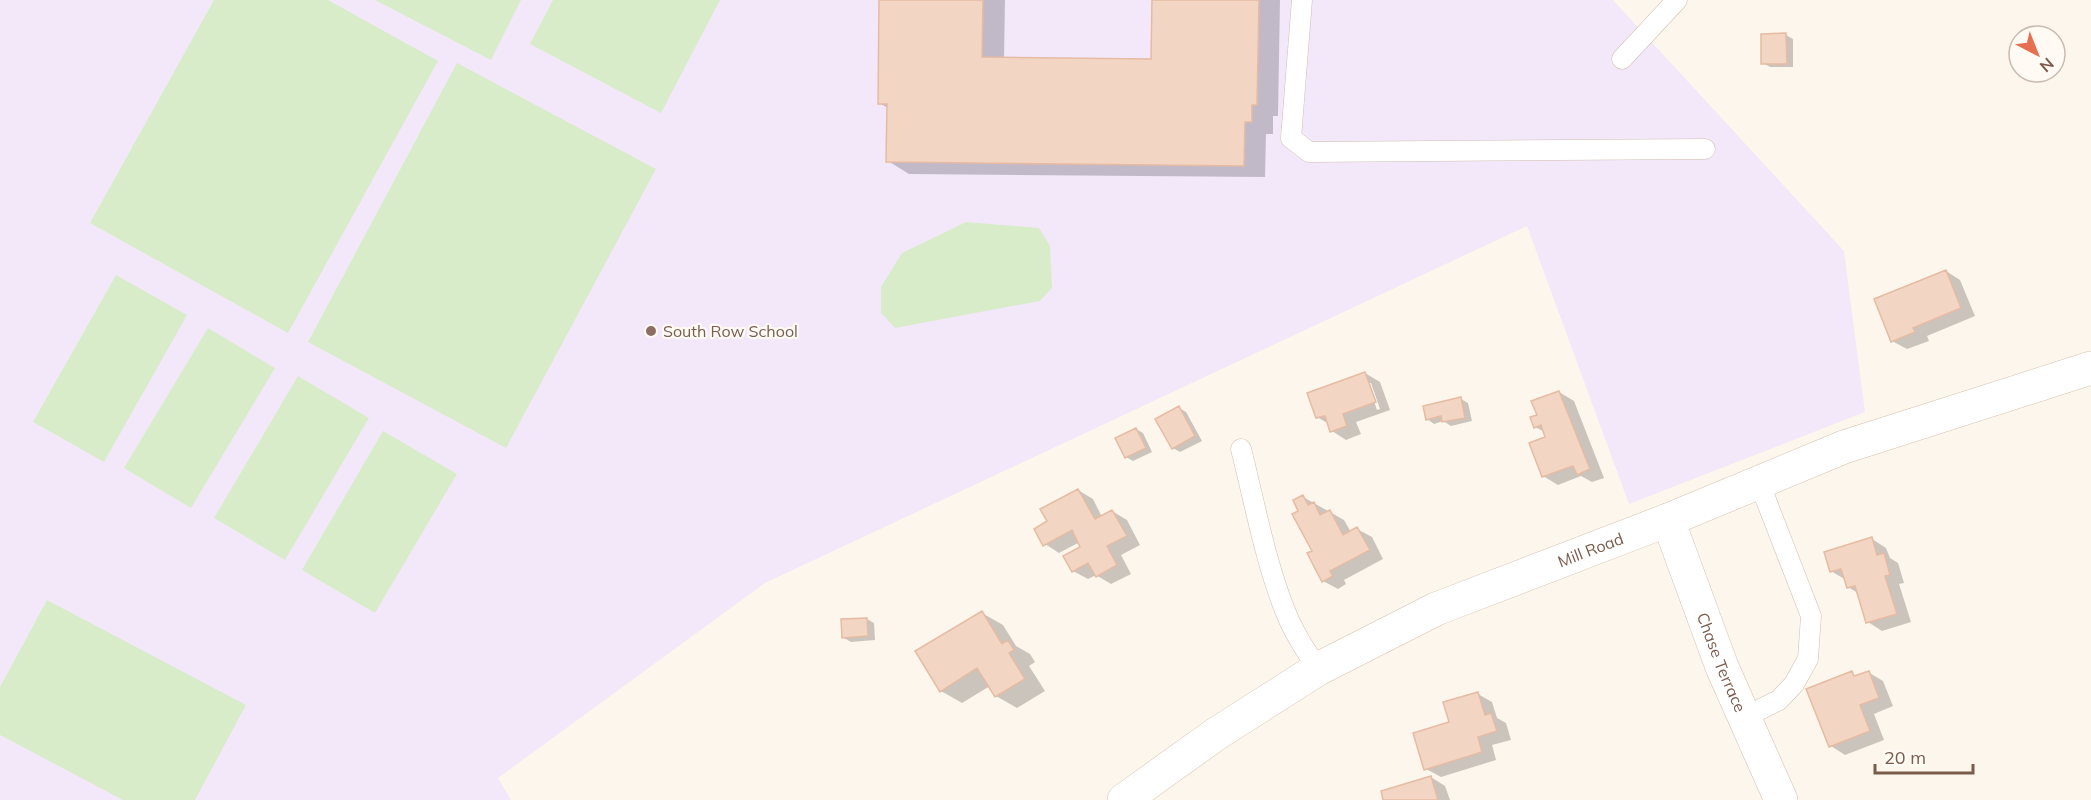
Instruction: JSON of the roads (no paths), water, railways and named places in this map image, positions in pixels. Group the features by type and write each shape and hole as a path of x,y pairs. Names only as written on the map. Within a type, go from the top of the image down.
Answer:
{"main road":[{"name":"Mill Road","path":"1124,800 1216,734 1318,669 1436,609 1668,520 1844,447 2091,368"},
{"name":"Chase Terrace","path":"1668,520 1722,667 1781,800"}],"lane":[{"path":"1302,0 1291,138 1310,152 1705,148"},
{"path":"1622,59 1677,0"},
{"path":"1241,449 1269,561 1286,613 1296,635 1318,669"},
{"path":"1745,717 1779,700 1794,684 1808,658 1811,616 1759,483"}],"place":[{"name":"South Row School","path":"651,331"}]}
